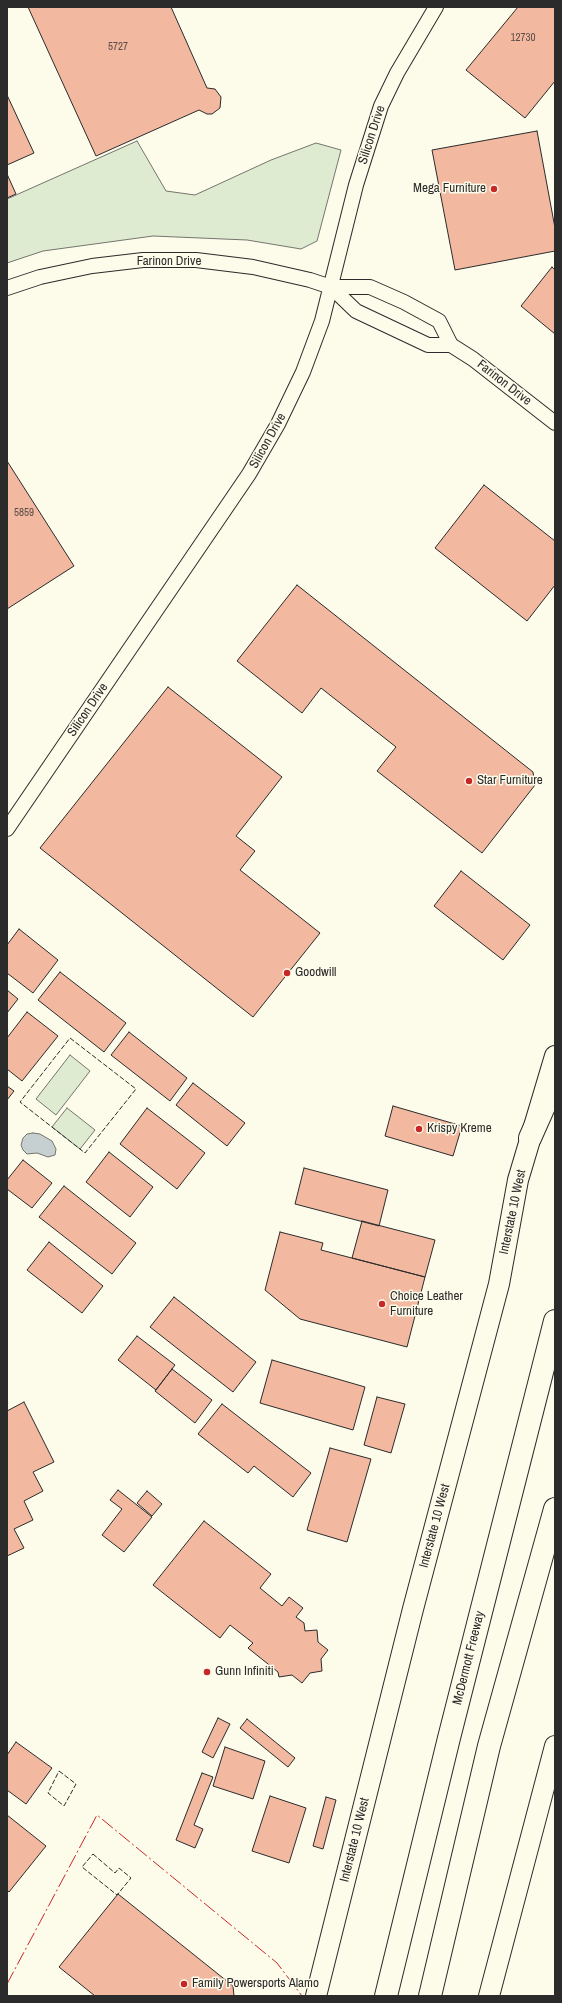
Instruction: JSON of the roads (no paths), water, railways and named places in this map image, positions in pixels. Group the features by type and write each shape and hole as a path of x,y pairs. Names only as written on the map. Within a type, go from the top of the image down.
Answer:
{"highway":[{"path":"530,1138 555,1082"},
{"name":"McDermott Freeway","path":"386,1996 450,1730 555,1321"},
{"path":"430,1996 489,1746 555,1509"}],"main road":[{"name":"Interstate 10 West","path":"316,1996 413,1609 499,1284 518,1180 555,1056"},
{"path":"489,1996 555,1746"}],"street":[{"name":"Silicon Drive","path":"7,829 249,474 278,424 303,372 322,321 356,185 381,106 397,73 436,7"},
{"name":"Farinon Drive","path":"7,288 40,277 92,266 143,260 196,260 253,267 310,280 331,287 370,287 404,302 439,321 451,345 473,359 555,423"},
{"name":"Farinon Drive","path":"331,287 356,311 428,345 451,345"}],"place":[{"name":"Mega Furniture","path":"494,189"},
{"name":"Star Furniture","path":"469,781"},
{"name":"Goodwill","path":"287,973"},
{"name":"Krispy Kreme","path":"419,1129"},
{"name":"Choice Leather Furniture","path":"382,1304"},
{"name":"Gunn Infiniti","path":"207,1672"},
{"name":"Family Powersports Alamo","path":"184,1984"}]}
